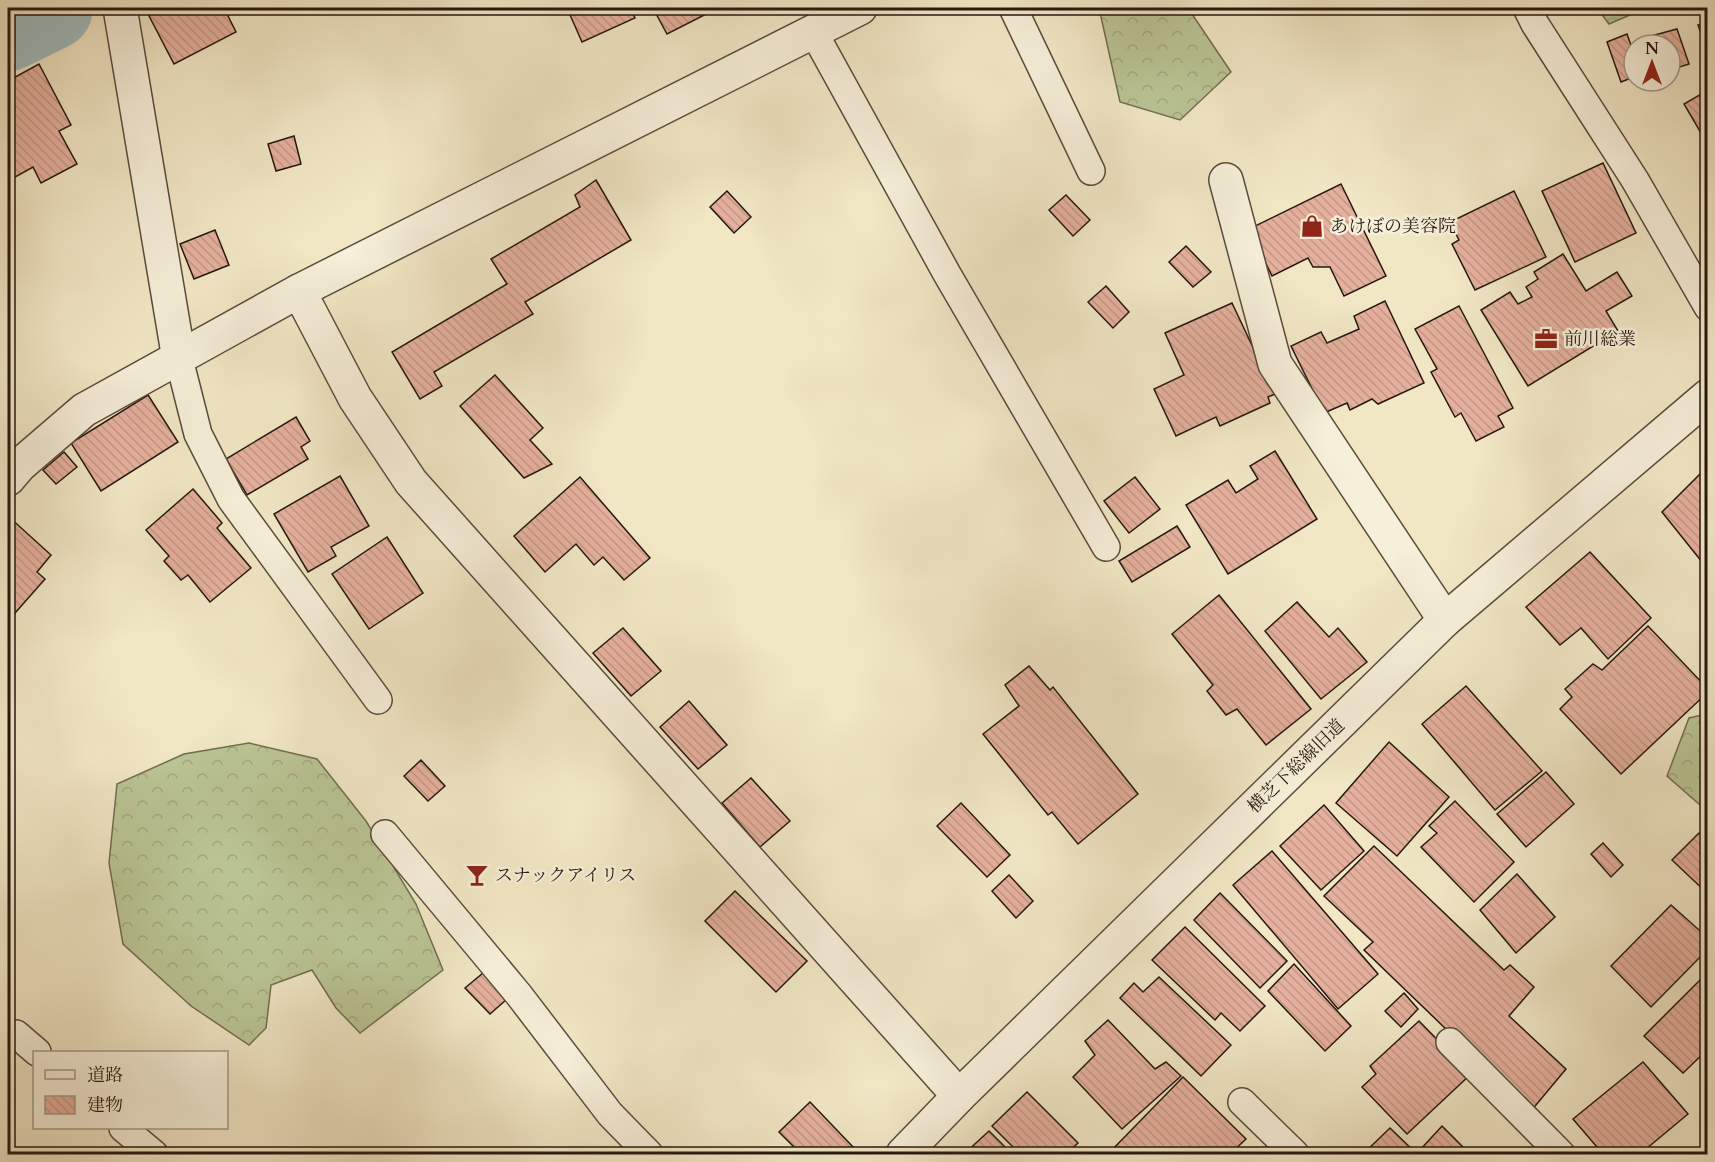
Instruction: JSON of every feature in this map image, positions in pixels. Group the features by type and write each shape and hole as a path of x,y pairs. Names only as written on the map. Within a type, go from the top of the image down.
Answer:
{"street":[{"path":"120,8 179,359"},
{"path":"8,479 20,465 84,410 299,291 860,8"},
{"path":"1226,180 1275,364 1445,620"},
{"path":"299,291 355,398 411,482 959,1096"},
{"name":"横芝下総線旧道","path":"903,1155 959,1096 1445,620 1707,396"}],"lane":[{"path":"1013,8 1091,171"},
{"path":"1527,8 1635,180 1707,308"},
{"path":"813,31 947,274 1106,547"},
{"path":"179,359 198,434 231,499 378,700"},
{"path":"385,834 519,995 610,1114 649,1155"},
{"path":"16,1034 35,1051"},
{"path":"1450,1042 1561,1155"},
{"path":"1242,1102 1295,1155"},
{"path":"124,1129 154,1155"}],"green space":[{"path":"1099,8 1188,8 1231,72 1180,120 1120,102"},
{"path":"1597,8 1646,8 1609,24"},
{"path":"1708,714 1707,811 1667,776 1689,718"},
{"path":"249,743 317,759 366,821 416,904 443,970 360,1033 336,1008 312,970 271,985 266,1028 249,1045 191,1006 123,944 109,863 117,784 184,754"}],"building":[{"path":"150,8 224,8 236,32 174,64 146,10"},
{"path":"567,8 630,8 635,18 582,42"},
{"path":"653,8 718,8 667,34"},
{"path":"1708,22 1708,53 1698,25"},
{"path":"1677,29 1678,33 1662,33"},
{"path":"1622,36 1621,82 1607,42"},
{"path":"1682,44 1689,64 1682,66"},
{"path":"39,64 71,125 59,131 77,164 41,183 33,167 8,181 8,81"},
{"path":"1708,90 1708,145 1684,104"},
{"path":"294,136 301,164 276,171 268,144"},
{"path":"1603,163 1636,233 1575,262 1542,191"},
{"path":"596,180 631,240 525,302 533,314 434,372 442,386 420,399 392,352 507,284 491,259 580,207 575,195"},
{"path":"1341,184 1386,276 1344,296 1330,267 1313,267 1308,258 1272,276 1249,229"},
{"path":"727,191 751,217 734,233 710,207"},
{"path":"1514,191 1546,257 1475,290 1452,244 1459,240 1450,222"},
{"path":"1066,195 1090,220 1073,236 1049,210"},
{"path":"215,230 229,265 194,279 180,244"},
{"path":"1186,246 1211,272 1193,287 1169,262"},
{"path":"1563,254 1586,291 1617,272 1632,296 1606,311 1618,331 1528,386 1481,310 1510,292 1518,304 1532,297 1526,287 1538,279 1534,272"},
{"path":"1106,286 1129,312 1113,328 1088,302"},
{"path":"1385,301 1424,383 1378,404 1372,399 1350,410 1347,403 1324,413 1291,346 1321,332 1327,343 1359,329 1354,316"},
{"path":"1232,303 1275,394 1268,397 1270,403 1220,426 1216,417 1176,436 1154,389 1184,375 1165,333"},
{"path":"1459,306 1513,408 1498,416 1504,427 1476,441 1461,413 1455,417 1431,372 1437,369 1415,329"},
{"path":"495,375 543,428 530,440 552,464 524,478 460,406"},
{"path":"148,395 178,442 101,491 71,443"},
{"path":"296,417 310,441 301,447 308,459 247,495 226,459"},
{"path":"1275,451 1317,519 1228,574 1186,505 1228,480 1236,493 1258,479 1250,466"},
{"path":"64,452 77,467 56,484 43,470"},
{"path":"1708,466 1708,558 1702,562 1662,512"},
{"path":"340,476 369,526 331,547 336,556 308,572 274,514"},
{"path":"580,477 650,558 624,580 603,557 594,565 576,544 545,572 514,536"},
{"path":"1135,477 1160,509 1129,533 1104,501"},
{"path":"193,489 222,523 217,528 251,568 210,602 188,575 181,580 164,561 169,556 146,530"},
{"path":"8,516 51,555 37,572 45,579 8,621"},
{"path":"1177,526 1190,547 1132,582 1119,561"},
{"path":"387,537 423,593 369,629 332,574"},
{"path":"1590,552 1651,618 1608,659 1581,628 1560,645 1526,607"},
{"path":"1219,595 1311,709 1266,745 1237,709 1226,715 1207,691 1213,685 1172,634"},
{"path":"1297,602 1329,637 1338,628 1367,662 1321,699 1265,631"},
{"path":"1648,626 1708,689 1708,692 1621,774 1560,709 1572,697 1565,689 1593,664 1602,670"},
{"path":"623,628 661,671 631,696 593,653"},
{"path":"1029,666 1050,690 1053,687 1138,794 1078,844 1052,812 1048,815 983,734 1019,706 1005,685"},
{"path":"1466,686 1542,771 1495,810 1422,724"},
{"path":"689,701 727,745 698,769 660,727"},
{"path":"1389,742 1449,797 1397,856 1336,803"},
{"path":"421,760 445,786 428,801 404,776"},
{"path":"1546,772 1574,804 1526,847 1497,814"},
{"path":"751,778 790,821 760,847 722,803"},
{"path":"1455,801 1514,862 1474,902 1421,847 1437,833 1429,826"},
{"path":"961,803 1010,855 987,877 937,826"},
{"path":"1324,805 1364,851 1321,890 1280,846"},
{"path":"1699,833 1708,841 1708,894 1672,860"},
{"path":"1603,843 1623,865 1611,877 1591,854"},
{"path":"1374,846 1504,970 1510,965 1534,987 1509,1016 1566,1069 1531,1111 1364,950 1373,942 1324,896"},
{"path":"1272,851 1378,974 1338,1009 1233,885"},
{"path":"1517,874 1555,917 1516,953 1480,910"},
{"path":"1009,875 1033,901 1016,918 992,891"},
{"path":"735,891 807,961 776,992 705,921"},
{"path":"1220,893 1287,961 1260,988 1194,920"},
{"path":"1671,905 1708,938 1708,949 1651,1007 1611,966"},
{"path":"1185,927 1265,1006 1240,1031 1221,1013 1215,1020 1152,960"},
{"path":"1294,964 1351,1026 1325,1051 1268,991"},
{"path":"483,973 507,999 490,1014 465,988"},
{"path":"1159,977 1231,1045 1201,1076 1120,998 1134,983 1143,992"},
{"path":"1703,977 1708,982 1708,1049 1683,1073 1644,1036"},
{"path":"1404,993 1418,1009 1401,1027 1385,1011"},
{"path":"1108,1020 1155,1069 1166,1062 1181,1076 1122,1129 1073,1077 1095,1055 1085,1041"},
{"path":"1419,1021 1471,1074 1407,1134 1362,1087 1376,1074 1370,1066"},
{"path":"1643,1062 1688,1114 1640,1154 1603,1154 1573,1119"},
{"path":"1183,1077 1246,1139 1230,1154 1108,1154"},
{"path":"1027,1092 1078,1143 1066,1154 1020,1154 992,1126"},
{"path":"810,1102 854,1148 848,1154 801,1154 779,1132"},
{"path":"1442,1126 1470,1154 1425,1154 1420,1150"},
{"path":"1390,1128 1417,1154 1363,1154"},
{"path":"989,1131 1012,1154 964,1154"}],"waterway":[{"path":"8,29 51,8"}],"place":[{"name":"あけぼの美容院","path":"1312,226"},
{"name":"前川総業","path":"1546,339"},
{"name":"スナックアイリス","path":"477,875"}]}
